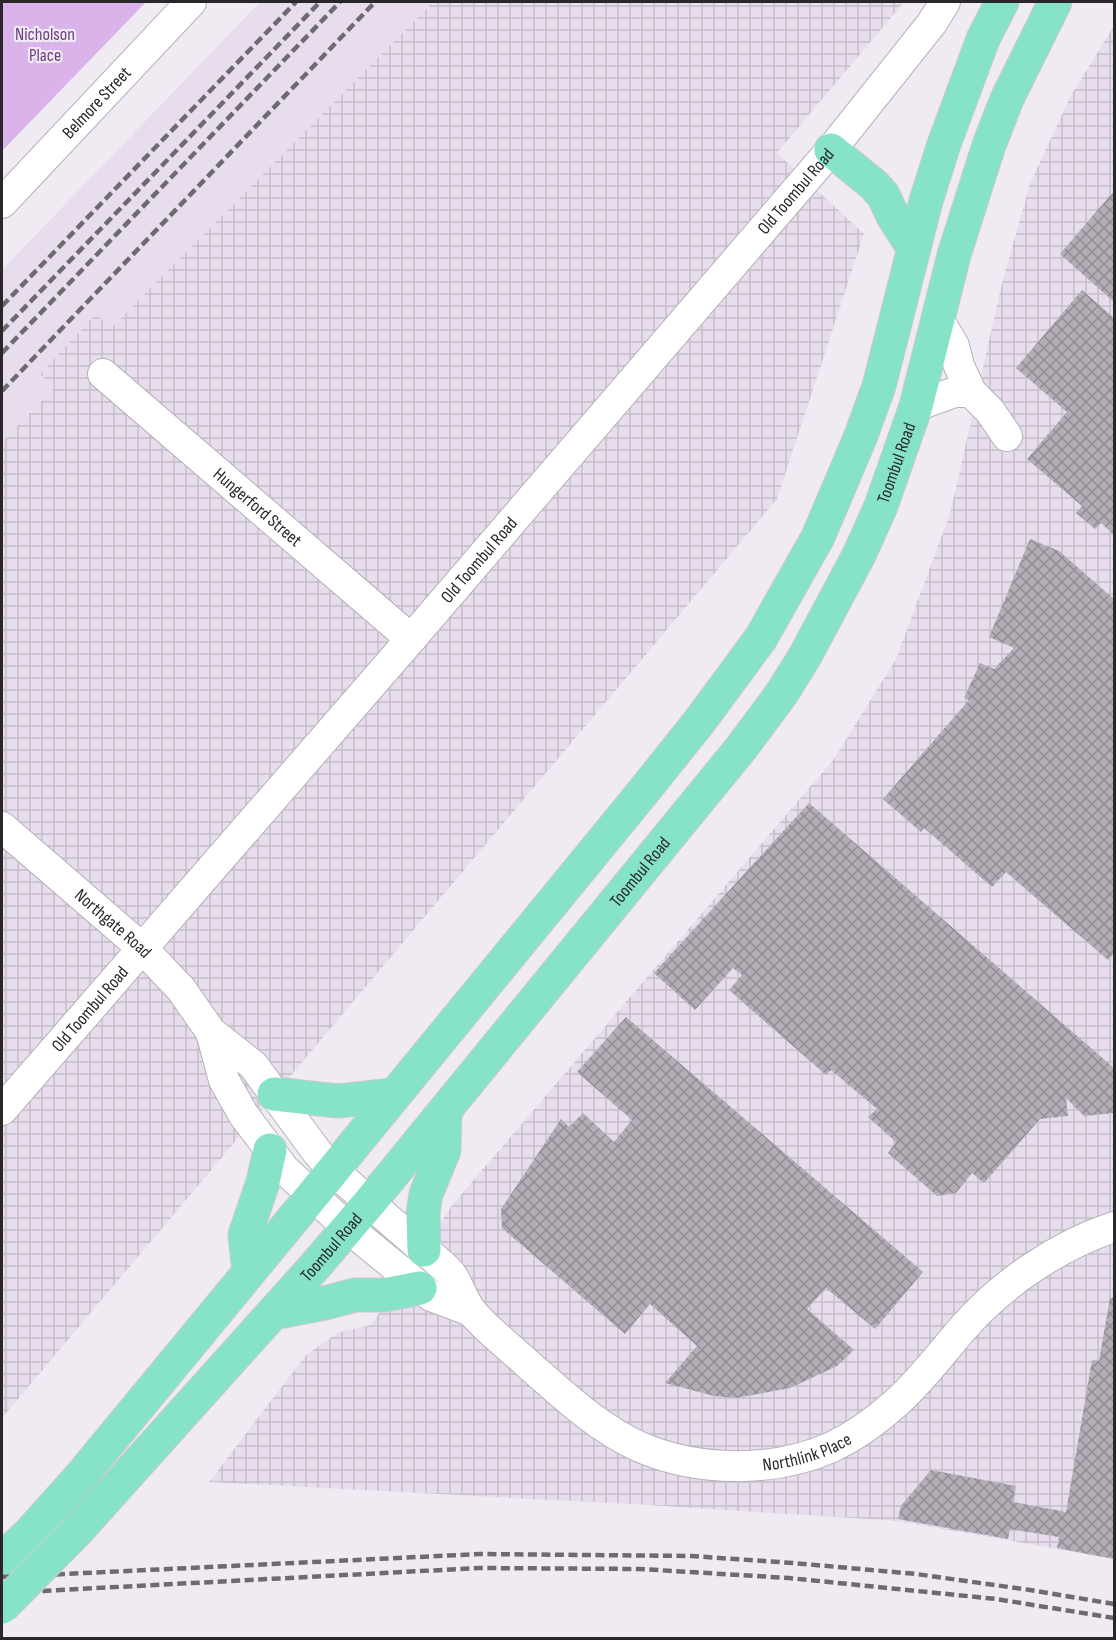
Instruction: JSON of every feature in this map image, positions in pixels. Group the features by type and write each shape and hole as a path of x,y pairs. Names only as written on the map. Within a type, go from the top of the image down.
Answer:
{"main road":[{"path":"2,1559 29,1534 81,1476 650,783 762,638 818,537 860,438 879,386 930,190 958,102 983,39 1002,2"},
{"name":"Toombul Road","path":"2,1607 77,1531 348,1228 742,747 782,693 805,656 859,555 881,506 916,406 957,244 989,145 1007,99 1055,2"},
{"path":"831,150 883,195 914,249"},
{"path":"274,1094 338,1101 393,1095"},
{"path":"424,1250 423,1213 426,1194 444,1150 446,1111"},
{"path":"249,1272 245,1235 263,1182 270,1150"},
{"path":"273,1313 325,1303 355,1294 384,1294 420,1288"}],"street":[{"name":"Belmore Street","path":"2,203 191,2"},
{"name":"Old Toombul Road","path":"2,1110 831,150 932,23 945,2"},
{"path":"938,319 954,346 959,366 970,392 990,411 1007,436"},
{"name":"Hungerford Street","path":"103,374 411,639"},
{"path":"916,406 955,392 970,392"},
{"name":"Northgate Road","path":"2,827 142,948 181,989 211,1032 253,1065 308,1142 333,1170 370,1202"},
{"name":"Northgate Road","path":"211,1032 224,1080 243,1113 284,1169 348,1228"},
{"name":"Northlink Place","path":"370,1202 450,1274 471,1311 582,1410 638,1446 679,1460 733,1466 769,1463 802,1456 831,1447 858,1433 911,1390 966,1324 998,1294 1066,1248 1114,1227"},
{"name":"Northlink Place","path":"348,1228 431,1296 471,1311"}],"shaded area":[{"path":"260,2 433,2 111,328 96,315 41,374 54,387 2,442 2,270"},
{"path":"433,2 904,2 777,153 864,234 777,499 2,1418 2,442 54,388 40,374 96,314 111,328"},
{"path":"1114,26 1114,1559 898,1521 649,1505 209,1482 306,1355 339,1332 371,1325 453,1204 834,759 896,659 950,514 1002,283 1030,184 1070,97"}],"green space":[{"name":"Nicholson Place","path":"2,2 146,2 2,151"}],"building":[{"path":"1114,191 1114,302 1060,254"},
{"path":"1082,290 1114,318 1114,535 1101,523 1095,529 1076,513 1082,506 1027,459 1067,412 1016,368"},
{"path":"1030,539 1059,551 1114,599 1114,953 1108,960 1006,872 992,887 924,828 921,832 883,799 969,700 964,698 980,663 994,669 1014,648 989,637"},
{"path":"809,803 1114,1068 1114,1113 1084,1116 1066,1098 1068,1116 1040,1119 984,1183 972,1173 956,1193 937,1196 888,1153 896,1142 868,1117 877,1109 831,1070 826,1075 729,990 742,975 733,968 695,1010 654,973"},
{"path":"626,1017 923,1272 875,1329 826,1288 807,1309 854,1350 837,1366 790,1388 736,1398 714,1396 665,1383 697,1346 650,1304 625,1334 502,1228 501,1209 561,1119 569,1127 583,1113 614,1142 632,1120 577,1072"},
{"path":"1114,1297 1114,1559 1057,1548 1059,1537 1010,1529 1008,1539 898,1519 901,1506 931,1470 1016,1486 1013,1502 1066,1512 1092,1360 1099,1361 1110,1298"}],"railway":[{"path":"2,306 296,2"},
{"path":"2,331 320,2"},
{"path":"2,353 340,2"},
{"path":"2,391 375,2"},
{"path":"2,1577 480,1554 691,1556 916,1574 1114,1604"},
{"path":"2,1593 479,1568 640,1569 789,1578 996,1599 1114,1618"}]}
